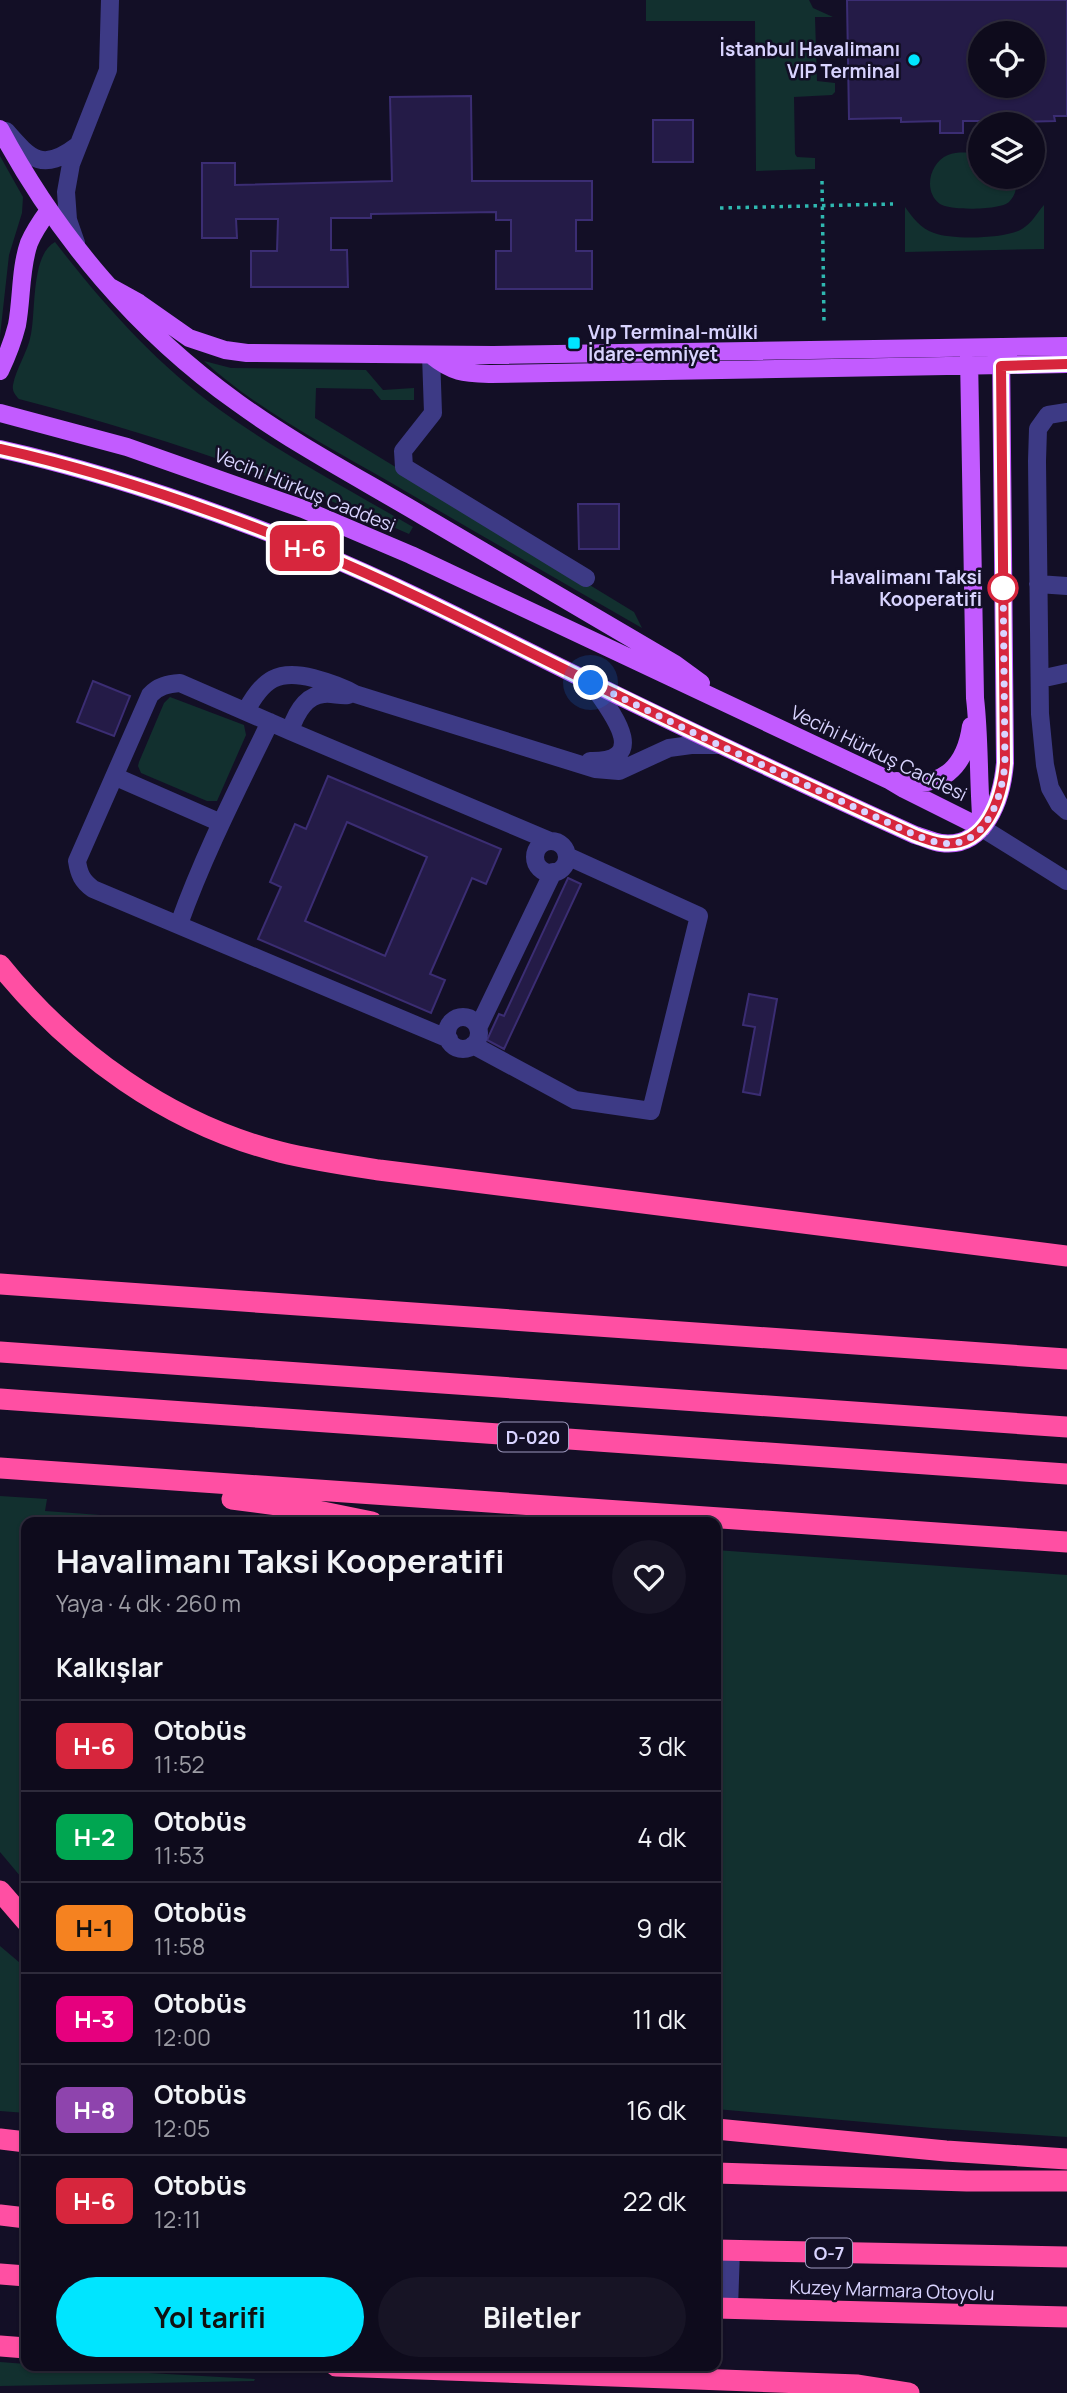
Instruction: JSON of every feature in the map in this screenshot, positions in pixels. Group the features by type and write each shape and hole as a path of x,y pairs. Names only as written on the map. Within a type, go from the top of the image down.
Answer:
{"highway":[{"path":"0,965 40,1011 80,1049 121,1079 201,1124 278,1152 379,1170 1067,1256"},
{"path":"0,1284 1067,1359"},
{"path":"0,1352 1067,1427"},
{"name":"D-020","path":"0,1399 1067,1474"},
{"path":"0,1468 707,1517"},
{"path":"0,1482 260,1501 345,1517"},
{"path":"721,1518 1067,1542"},
{"path":"0,1891 21,1915"},
{"path":"721,2129 946,2151 1067,2159"},
{"path":"0,2139 21,2141"},
{"path":"721,2173 967,2181 1067,2181"},
{"path":"0,2215 21,2217"},
{"name":"Kuzey Marmara Otoyolu","path":"723,2250 1067,2257"},
{"path":"0,2274 21,2276"},
{"name":"Kuzey Marmara Otoyolu","path":"722,2308 1067,2317"},
{"path":"0,2346 21,2348"},
{"path":"473,2371 858,2385 909,2393"}],"main road":[{"path":"0,127 49,210 82,254 138,318 190,366 267,423 675,664 732,706"},
{"path":"0,371 12,344 17,323 29,244 49,210"},
{"path":"110,287 139,303 189,338 225,349 247,352 431,355 970,348 1001,356 1067,364"},
{"path":"431,355 447,369 463,373 491,374 970,366 1001,356 1067,346"},
{"path":"970,348 975,698 982,828"},
{"path":"0,449 97,474 172,498 318,553 406,592 719,745 915,835 941,843 959,843 974,837 994,810 1003,782 1005,763 1001,356"},
{"name":"Vecihi Hürkuş Caddesi","path":"0,413 127,447 303,509 411,555 890,779 904,789 982,828"},
{"path":"890,779 911,784 934,781 958,766 970,738 975,698"}],"street":[{"path":"82,254 68,220 66,192 71,164 108,71 110,0"},
{"path":"0,127 35,159 61,158 80,144"},
{"path":"431,355 433,413 403,450 404,467 586,578"},
{"path":"1067,412 1048,415 1038,429 1040,715 1050,788 1059,804 1067,811"},
{"path":"1038,584 1067,586"},
{"path":"246,711 255,694 267,682 283,674 295,673 595,769 618,771 669,748 719,745"},
{"path":"1040,679 1067,673"},
{"path":"180,683 246,711 564,847 567,856 564,866 553,872 476,1037 463,1049 449,1039 93,889 78,873 77,861 150,695 156,689 180,683"},
{"path":"572,761 610,758 619,753 624,743 619,722 591,683"},
{"path":"289,731 304,704 313,697 321,693 355,694"},
{"path":"179,924 221,823 270,722"},
{"path":"116,777 221,823"},
{"path":"982,828 1067,881"},
{"path":"550,841 537,850 536,860 541,869 553,872"},
{"path":"449,1039 449,1025 457,1018 467,1017 472,1019 476,1037 575,1100 651,1111 699,916 567,856"},
{"path":"722,2308 723,2250"}],"path":[{"path":"822,181 824,323"},
{"path":"720,208 893,204"}],"green space":[{"path":"646,0 809,0 813,8 833,17 815,17 817,81 835,83 835,92 832,95 794,97 795,154 797,157 815,158 815,169 756,171 755,21 646,21"},
{"path":"968,153 968,189 1016,189 1009,202 986,208 964,209 940,204 931,192 930,178 936,164 952,154"},
{"path":"0,156 23,197 22,213 9,255 0,336"},
{"path":"1044,205 1044,249 905,252 905,207 914,219 929,231 953,237 978,237 1004,235 1022,229"},
{"path":"55,242 132,332 197,392 267,442 413,527 409,534 314,494 217,459 119,427 19,399 14,393 13,385 31,334 38,270 47,249"},
{"path":"204,361 231,368 366,370 383,390 414,388 414,400 381,400 372,389 316,388 315,418 634,612 642,628 293,426 246,395"},
{"path":"170,697 244,725 246,735 217,801 207,801 141,773 139,762 164,703"},
{"path":"0,1496 47,1499 45,1511 128,1517 21,1517 21,1877 0,1852"},
{"path":"721,1550 1067,1575 1067,2137 721,2109"},
{"path":"0,1946 21,1964 21,2113 0,2111"},
{"path":"0,2362 21,2364 21,2371 114,2371 255,2379 254,2381 0,2386"}],"building":[{"name":"İstanbul Havalimanı VIP Terminal","path":"847,0 1067,0 1067,116 1054,116 1055,121 1045,121 1045,112 968,112 968,121 963,121 963,133 940,133 940,121 901,122 901,118 849,119"},
{"path":"471,96 472,181 592,181 592,220 576,220 576,251 592,251 592,289 496,289 496,251 511,251 511,220 496,220 496,212 371,214 371,218 331,218 331,250 347,250 348,287 251,287 251,251 277,251 278,219 236,219 237,238 202,238 202,163 235,163 235,185 392,181 390,97"},
{"path":"653,120 693,120 693,162 653,162"},
{"path":"578,504 619,504 619,549 579,549"},
{"path":"93,681 130,696 114,736 77,722"},
{"path":"328,776 501,849 486,884 472,878 430,974 445,980 431,1013 258,939 281,887 270,882 295,824 306,829","holes":["347,822 427,857 385,956 305,921"]},
{"path":"568,878 581,884 504,1049 487,1040 499,1014 504,1016"},
{"path":"749,994 777,999 760,1095 743,1092 755,1027 743,1025"}],"bus line":[{"name":"H-6","path":"0,449 97,474 172,498 318,553 414,596 719,745 915,835 941,843 959,843 974,837 994,810 1003,782 1005,763 1001,366 1067,364"}],"place":[{"name":"İstanbul Havalimanı VIP Terminal","path":"914,60"},
{"name":"Vıp Terminal-mülki İdare-emniyet","path":"574,343"},
{"name":"Havalimanı Taksi Kooperatifi","path":"1003,588"}],"route":[{"path":"591,683 915,835 941,843 959,843 974,837 982,828 994,810 1003,782 1005,763 1003,577 1003,588"}]}
